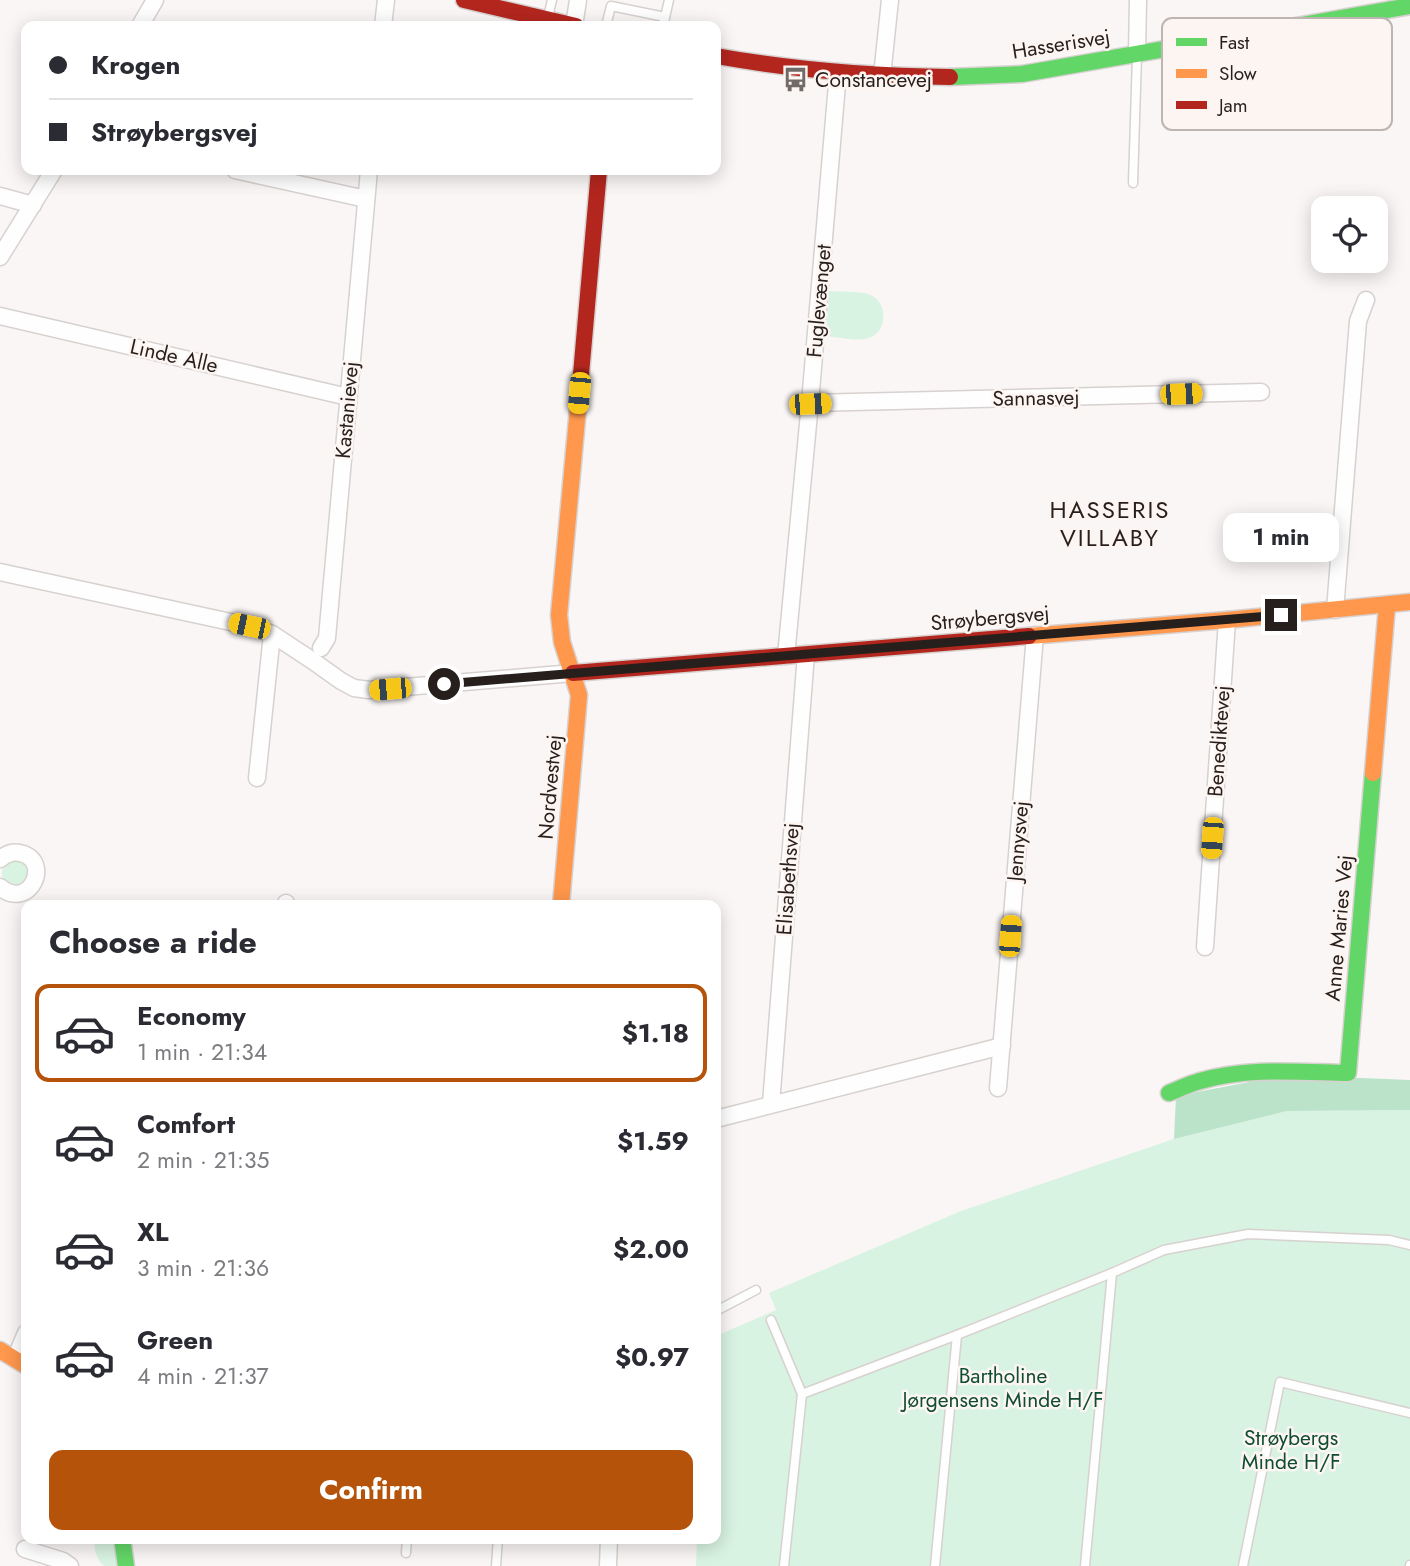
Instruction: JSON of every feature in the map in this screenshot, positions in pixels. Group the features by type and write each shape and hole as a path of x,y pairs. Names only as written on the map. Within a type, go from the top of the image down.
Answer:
{"street":[{"path":"143,21 155,0"},
{"path":"384,21 386,0"},
{"path":"576,21 578,0"},
{"path":"882,76 891,0"},
{"path":"1137,53 1138,0"},
{"path":"473,1 494,3 555,21"},
{"name":"Hasserisvej","path":"1318,18 1380,6 1410,6"},
{"name":"Hasserisvej","path":"721,57 796,68 882,76 959,77 1022,74 1162,48"},
{"name":"Fuglevænget","path":"786,656 838,72"},
{"path":"0,257 51,175"},
{"path":"258,175 366,199"},
{"name":"Kastanievej","path":"321,648 327,638 368,175"},
{"path":"0,572 249,626 272,634 354,688 369,690 573,673 562,642 559,615 599,175"},
{"path":"0,196 33,205"},
{"path":"1335,610 1358,321 1366,300"},
{"name":"Linde Alle","path":"0,316 348,397"},
{"name":"Sannasvej","path":"810,404 1261,392"},
{"name":"Strøybergsvej","path":"573,673 1227,620 1410,602"},
{"name":"Anne Maries Vej","path":"1168,1093 1199,1081 1231,1074 1348,1073 1387,605"},
{"name":"Benediktevej","path":"1205,947 1227,620"},
{"path":"257,778 272,634"},
{"name":"Jennysvej","path":"998,1088 1035,635"},
{"name":"Elisabethsvej","path":"771,1104 806,654"},
{"name":"Nordvestvej","path":"561,900 579,695 573,673"},
{"path":"0,859 8,853 25,854 33,862 36,875 33,885 24,892 12,894 0,887"},
{"path":"721,1118 1002,1046"},
{"path":"0,1350 21,1363"},
{"path":"123,1544 126,1566"},
{"path":"138,1544 140,1566"},
{"path":"608,1566 610,1544"},
{"path":"26,1549 63,1560 71,1566"}],"lane":[{"path":"547,19 552,0"},
{"path":"664,21 670,0"},
{"path":"607,21 611,6 661,21"},
{"path":"1133,183 1137,53"},
{"path":"802,1394 957,1335 1164,1250 1248,1234 1389,1240 1410,1245"},
{"path":"1085,1566 1112,1273"},
{"path":"721,1308 756,1290"},
{"path":"771,1320 802,1394 784,1566"},
{"path":"935,1566 957,1335"},
{"path":"1243,1566 1280,1382 1410,1413"},
{"path":"406,1553 407,1544"},
{"path":"496,1566 498,1544"}],"green space":[{"path":"829,291 864,293 875,298 883,311 882,325 878,332 865,339 826,336"},
{"path":"15,860 24,864 28,873 24,882 15,886 6,882 2,873 6,864"},
{"path":"1287,1075 1410,1080 1410,1110 1287,1111 1174,1139 1176,1096"},
{"name":"Bartholine Jørgensens Minde H/F","path":"1410,1110 1410,1566 696,1566 697,1544 721,1544 721,1334 776,1310 769,1293 961,1211 1174,1139 1287,1111"},
{"path":"115,1544 117,1566 104,1566 95,1546"}],"traffic: fast":[{"path":"1342,18 1410,6"},
{"path":"950,77 1022,74 1162,49"},
{"path":"1169,1093 1200,1081 1236,1074 1274,1071 1348,1073 1373,773"},
{"path":"123,1544 126,1566"}],"traffic: slow":[{"path":"561,900 579,695 562,642 559,615 579,397"},
{"path":"1029,636 1410,602"},
{"path":"1373,773 1387,605"},
{"path":"0,1350 21,1363"}],"traffic: jam":[{"path":"464,0 554,21"},
{"path":"721,57 833,71 950,77"},
{"path":"579,397 599,175"},
{"path":"573,673 1029,636"}],"place":[{"name":"Constancevej","path":"795,80"}],"district":[{"name":"HASSERIS VILLABY","path":"1110,523"}],"route":[{"path":"444,684 1281,615"}],"park label":[{"name":"Strøybergs Minde H/F","path":"1291,1450"}]}
